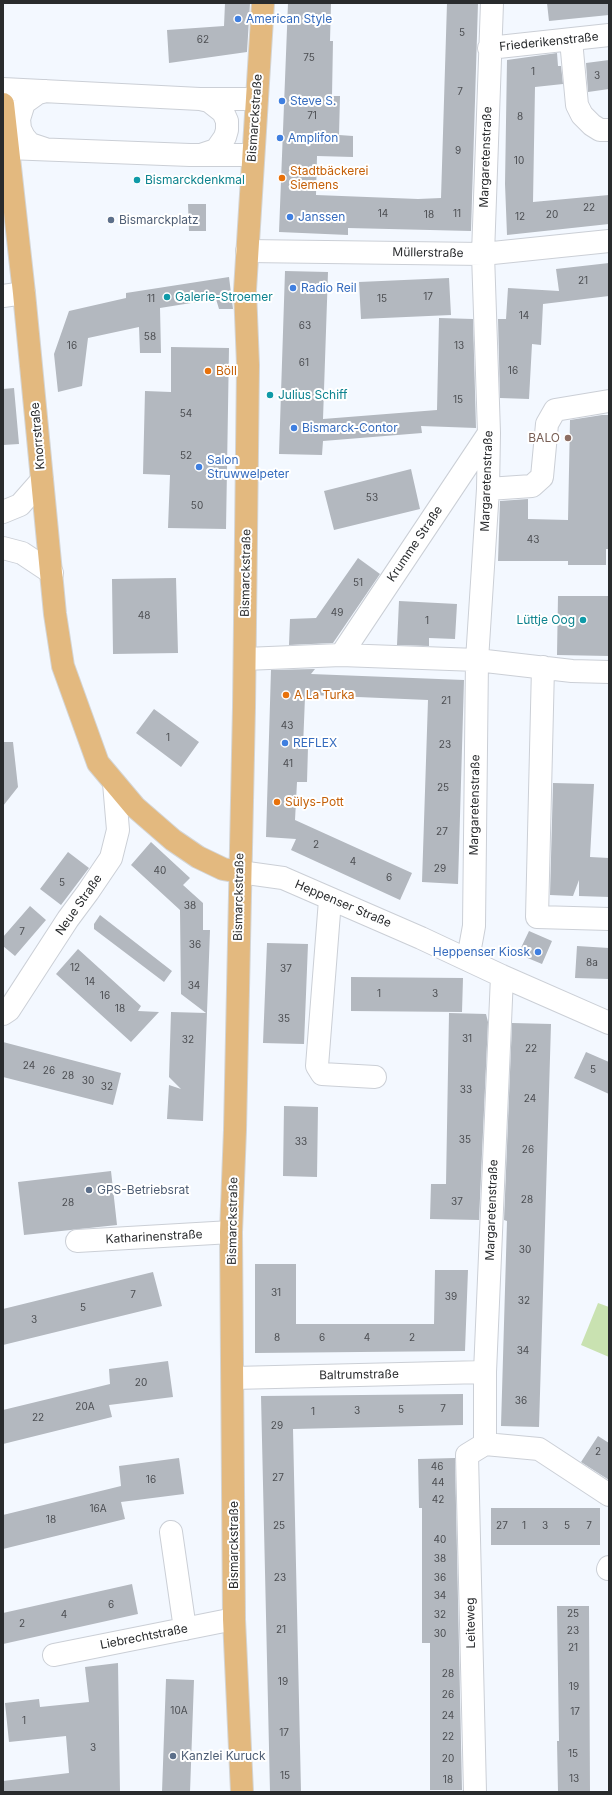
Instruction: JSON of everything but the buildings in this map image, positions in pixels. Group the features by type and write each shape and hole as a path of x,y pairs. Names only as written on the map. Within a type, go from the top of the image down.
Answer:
{"main road":[{"name":"Bismarckstraße","path":"242,1792 234,1619 231,1232 235,1130 245,659 248,365 245,290 262,3"},
{"name":"Knorrstraße","path":"3,104 24,293 55,614 63,666 98,763"},
{"name":"Heppenser Straße","path":"98,763 135,807 173,840 204,861 222,869 240,872"}],"street":[{"name":"Margaretenstraße","path":"468,959 474,926 477,660 488,489 489,433 483,254 492,3"},
{"name":"Friederikenstraße","path":"490,48 609,36"},
{"path":"570,40 577,105 582,114 592,125 600,130 609,130"},
{"path":"3,89 200,99 256,99"},
{"path":"46,91 38,93 24,103 18,119 24,137 39,148 48,149"},
{"path":"200,99 209,100 223,112 227,121 225,137 216,150 201,155"},
{"path":"7,148 201,155 252,155"},
{"name":"Müllerstraße","path":"247,250 483,254 609,241"},
{"path":"3,296 24,293"},
{"path":"488,489 532,486 542,477 547,424 555,410 609,400"},
{"name":"Krumme Straße","path":"341,655 489,433"},
{"path":"3,512 20,505 42,480"},
{"path":"3,548 22,553 52,573"},
{"path":"245,659 341,655 477,660 609,672"},
{"path":"543,667 537,917 609,919"},
{"name":"Neue Straße","path":"3,1014 9,1010 68,919 111,858 118,830 114,783"},
{"name":"Heppenser Straße","path":"240,872 283,878 609,1022"},
{"path":"330,900 317,1066 322,1074 375,1077"},
{"name":"Margaretenstraße","path":"476,1449 485,1372 502,976"},
{"name":"Katharinenstraße","path":"77,1241 231,1232"},
{"name":"Baltrumstraße","path":"232,1378 485,1372"},
{"path":"476,1449 539,1449 609,1494"},
{"name":"Leiteweg","path":"475,1792 476,1449"},
{"path":"171,1532 185,1629"},
{"name":"Liebrechtstraße","path":"54,1655 234,1619"}],"green space":[{"path":"598,1303 609,1307 609,1357 581,1345"}],"place":[{"name":"American Style","path":"238,19"},
{"name":"Steve S.","path":"282,101"},
{"name":"Amplifon","path":"280,138"},
{"name":"Stadtbäckerei Siemens","path":"282,178"},
{"name":"Bismarckdenkmal","path":"137,180"},
{"name":"Janssen","path":"290,217"},
{"name":"Bismarckplatz","path":"111,220"},
{"name":"Radio Reil","path":"293,288"},
{"name":"Galerie-Stroemer","path":"167,297"},
{"name":"Böll","path":"208,371"},
{"name":"Julius Schiff","path":"270,395"},
{"name":"Bismarck-Contor","path":"294,428"},
{"name":"BALO","path":"568,438"},
{"name":"Salon Struwwelpeter","path":"199,467"},
{"name":"Lüttje Oog","path":"583,620"},
{"name":"A La Turka","path":"286,695"},
{"name":"REFLEX","path":"285,743"},
{"name":"Sülys-Pott","path":"277,802"},
{"name":"Heppenser Kiosk","path":"538,952"},
{"name":"GPS-Betriebsrat","path":"89,1190"},
{"name":"Kanzlei Kuruck","path":"173,1756"}]}
